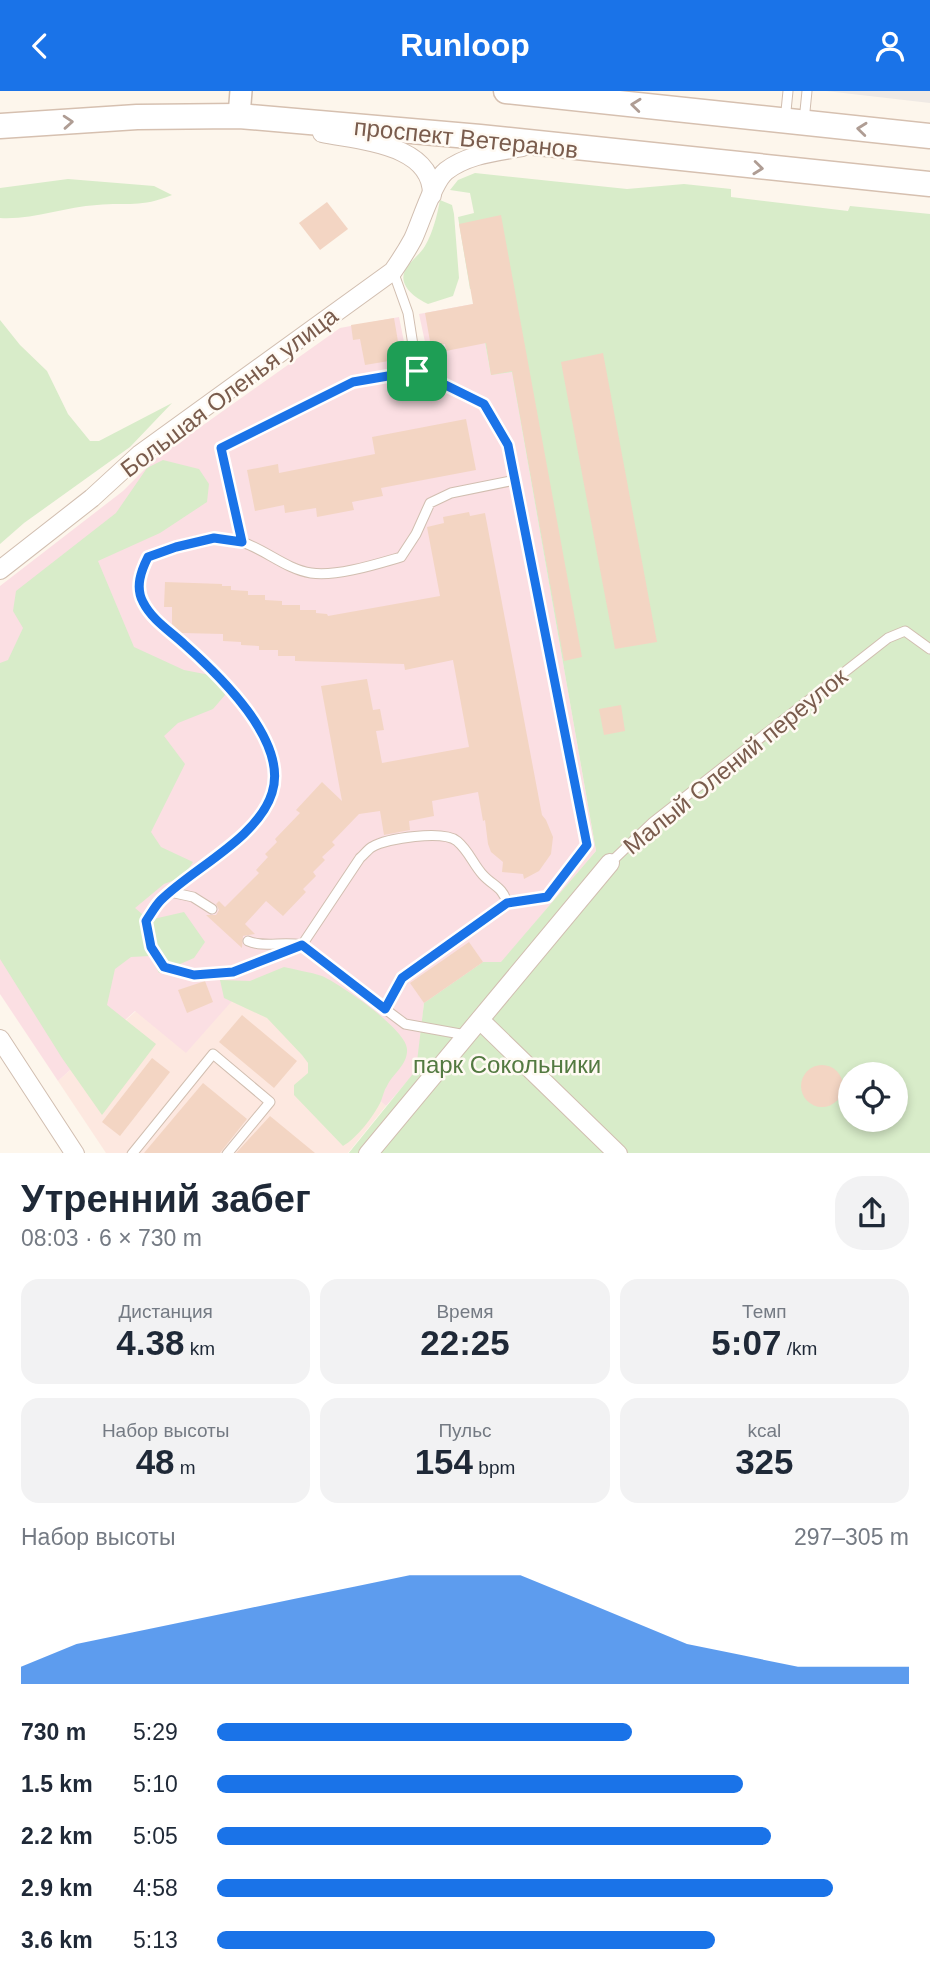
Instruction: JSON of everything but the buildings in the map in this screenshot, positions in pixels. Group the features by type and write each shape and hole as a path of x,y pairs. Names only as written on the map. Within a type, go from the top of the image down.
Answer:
{"main road":[{"name":"проспект Ветеранов","path":"506,91 930,136"},
{"name":"проспект Ветеранов","path":"0,126 137,117 247,117 930,184"}],"street":[{"path":"241,91 247,117 403,151 429,173 432,195"},
{"name":"Большая Оленья улица","path":"0,570 92,498 141,454 393,271 412,241 436,183 444,173 463,161 481,155 538,145"},
{"name":"Малый Олений переулок","path":"368,1153 610,863"},
{"path":"480,1020 618,1153"},
{"path":"0,1039 75,1153"}],"lane":[{"path":"788,91 795,121"},
{"path":"795,121 807,91"},
{"path":"393,271 408,313 417,371"},
{"path":"242,542 221,448 353,382 417,371 484,404 508,445 587,845 547,897 507,903 402,978 385,1009"},
{"path":"507,903 505,893 482,874 469,852 454,838 427,834 372,847 360,858 302,945 233,972 194,975 164,967 151,947 146,921 160,901 236,841 260,815 273,793 274,760 248,710 215,673 155,619 141,600 139,577 148,557 214,538 242,542 289,566 313,573 358,569 401,557 416,534 430,503 451,493 515,480"},
{"name":"Малый Олений переулок","path":"610,863 653,822 888,638 905,631 930,649"},
{"path":"170,892 193,897 212,909"},
{"path":"248,941 257,945 286,942 302,945 405,1024 467,1035"},
{"path":"131,1153 213,1054 270,1102 227,1153"}],"shaded area":[{"path":"826,91 930,91 930,103"},
{"path":"478,303 491,375 512,371 596,851 501,963 424,1003 417,1070 386,1106 247,984 186,1053 135,1011 58,1081 0,994 0,586 123,491 154,460 340,328 399,317 405,347 425,342 419,314"},
{"path":"246,983 386,1106 348,1153 106,1153 58,1081 136,1011"}],"green space":[{"name":"парк Сокольники","path":"475,173 627,189 684,184 731,189 731,197 848,211 850,206 930,214 930,1153 349,1153 416,1070 424,1003 483,962 501,962 596,851 512,372 491,375 475,288 470,289 458,217 474,213 470,193 450,190 458,180"},
{"path":"68,179 154,186 172,195 143,203 85,206 24,217 0,218 0,188"},
{"path":"440,200 452,205 459,278 453,296 428,304 408,290 403,279 407,267 428,241"},
{"path":"0,320 20,345 47,371 68,414 90,441 99,441 172,403 130,447 24,523 0,544"},
{"path":"163,460 199,469 209,484 207,502 160,533 98,561 134,647 184,670 220,677 225,695 213,709 178,723 164,736 185,764 151,832 161,847 193,862 183,877 164,884 135,908 149,920 184,912 205,942 194,958 159,973 150,956 131,957 115,969 107,1005 156,1044 102,1115 62,1058 0,959 0,663 8,660 23,628 13,611 16,591 116,513 147,468"},
{"path":"284,967 322,976 343,988 396,1030 407,1049 403,1064 390,1081 374,1113 343,1146 294,1095 294,1085 308,1073 308,1063 302,1055 267,1018 224,998 220,980 250,981"}],"route":[{"path":"417,371 484,404 508,445 587,845 547,897 507,903 402,978 385,1009 302,945 233,972 194,975 164,967 151,947 146,921 160,901 236,841 260,815 273,793 274,760 248,710 215,673 155,619 141,600 139,577 148,557 176,547 214,538 242,542 221,448 353,382 417,371"}]}
